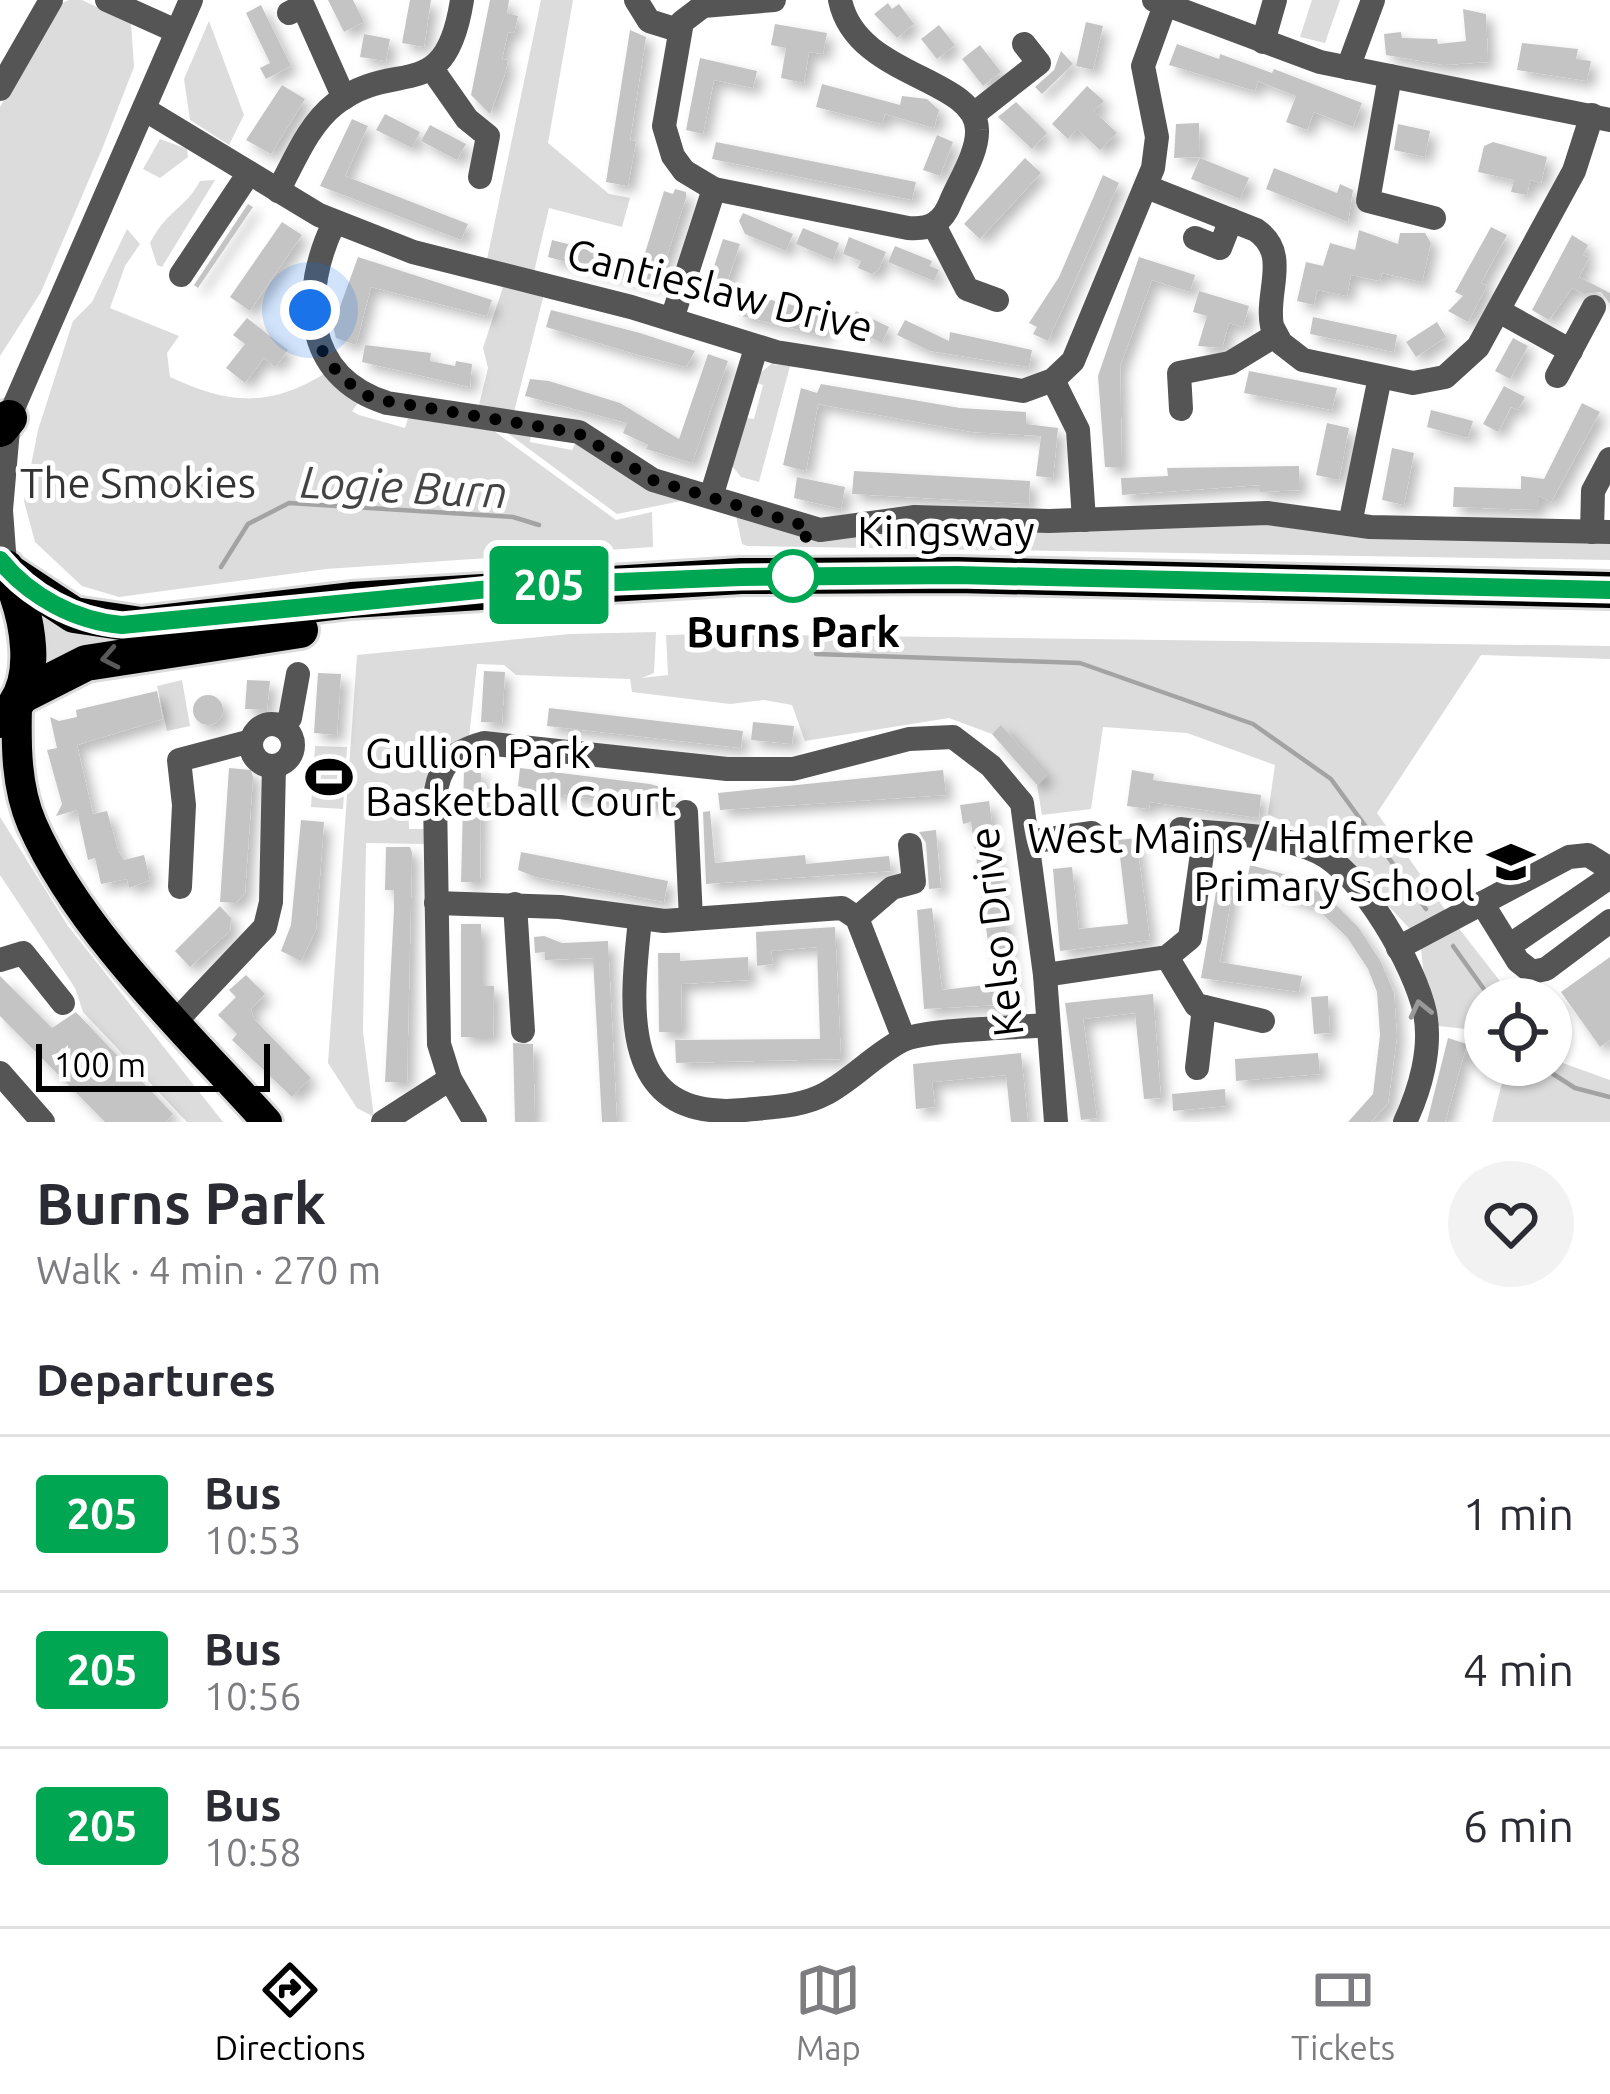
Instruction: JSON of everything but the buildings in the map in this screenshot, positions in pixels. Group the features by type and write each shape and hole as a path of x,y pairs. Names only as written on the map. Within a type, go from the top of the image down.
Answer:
{"highway":[{"name":"Kingsway","path":"5,566 88,620 191,632 722,601 951,599 1610,615"},
{"path":"5,566 27,640 13,707"},
{"name":"Kingsway","path":"13,707 86,663 191,632 520,586 957,575 1610,590"}],"main road":[{"path":"13,707 17,763 31,822"},
{"path":"0,787 31,822 80,905 260,1119"}],"street":[{"path":"0,89 51,0"},
{"path":"107,0 176,31"},
{"path":"5,566 3,428 191,0"},
{"path":"278,191 316,124 344,98 432,68 455,37 462,0"},
{"path":"636,0 650,21 678,30"},
{"path":"774,0 703,6 678,30 664,112 665,137 684,171 714,189 908,228 934,225 946,213 976,140 974,114 960,98 866,48 851,30 840,0"},
{"path":"1263,42 1275,0"},
{"path":"1348,68 1373,0"},
{"path":"1084,520 1078,430 1053,380 1078,351 1147,187 1157,137 1143,66 1160,2 1263,42 1348,68 1601,117 1472,357 1445,377 1421,383 1303,360 1276,335 1269,308 1274,250 1263,234 1147,187"},
{"path":"289,13 303,6 344,98"},
{"path":"974,114 1039,63 1024,44"},
{"path":"432,68 467,119 488,136 480,177"},
{"path":"1390,76 1368,201 1434,218"},
{"name":"Cantieslaw Drive","path":"144,110 334,223 413,253 672,319 755,348 1000,391 1023,392 1053,380"},
{"path":"181,275 249,172"},
{"path":"672,319 714,189"},
{"path":"1195,238 1220,248 1231,220"},
{"path":"334,223 314,268 311,319 324,356 361,393 386,403 578,433 653,480 820,530 904,518 1084,520 1268,513 1350,524 1601,532 1593,491 1610,458"},
{"path":"934,225 967,289 997,300"},
{"path":"1557,376 1594,307"},
{"path":"1498,311 1571,351"},
{"path":"1181,410 1179,373 1230,363 1276,335"},
{"path":"712,497 755,348"},
{"path":"1350,524 1380,377"},
{"path":"283,727 290,718 298,674"},
{"path":"180,887 184,805 179,760 251,741 263,725 283,727"},
{"path":"176,1021 265,927 272,902 274,766 292,750 283,727"},
{"name":"Kelso Drive","path":"475,1122 450,1079 436,1008 437,778 457,752 484,743 728,769 793,769 909,739 953,737 991,766 1022,803 1045,975 1056,1122"},
{"path":"251,741 256,759 274,766"},
{"path":"686,812 691,919"},
{"path":"1045,975 1167,957 1190,938 1193,831 1280,837 1324,855 1408,942 1425,1014 1425,1066 1406,1122"},
{"path":"1028,842 1092,833"},
{"path":"857,918 892,888 914,882 910,845"},
{"path":"1408,942 1579,854 1598,858 1610,873 1509,946"},
{"path":"436,903 514,904 640,920 832,906 857,918 904,1039"},
{"path":"514,904 523,1031"},
{"path":"1470,909 1509,946 1525,969 1540,971 1610,921"},
{"path":"640,920 637,1032 651,1080 678,1107 732,1112 800,1103 824,1095 904,1039 1047,1025"},
{"path":"0,960 22,953 63,1004"},
{"path":"1167,957 1196,1005 1263,1021"},
{"path":"1197,1068 1204,1007"},
{"path":"0,1073 8,1098 43,1122"},
{"path":"383,1122 450,1079"}],"green space":[{"path":"82,0 131,23 134,67 41,292 0,356 0,107 60,4"},
{"path":"541,0 573,0 548,143 609,194 630,198 622,227 549,208 534,272 543,298 514,412 479,405 488,368 483,348 503,287 487,259"},
{"path":"1312,0 1340,0 1325,43 1300,37"},
{"path":"209,21 244,115 229,145 190,120 184,79"},
{"path":"160,139 187,149 188,157 160,178 143,169"},
{"path":"215,180 162,267 157,265 150,243 156,232 200,181"},
{"name":"The Smokies","path":"127,229 140,244 125,266 110,308 179,336 167,353 170,377 211,393 248,398 284,393 324,374 359,402 352,411 359,415 405,428 408,418 494,431 616,520 652,512 653,547 326,569 119,597 82,586 35,542 24,501 38,430 73,321 92,302"},
{"path":"771,364 790,366 759,482 741,477 728,461 741,417 754,419 763,385 751,381"},
{"path":"502,429 531,431 530,442 572,450 577,439 686,500 617,514"},
{"path":"735,511 884,526 1184,522 1610,539 1610,560 747,546 742,544"},
{"path":"34,601 108,633 110,644 65,651 42,667"},
{"path":"656,632 654,673 642,678 668,675 666,635 708,634 1610,646 1610,659 1481,655 1377,813 1446,911 1411,930 1332,846 1268,814 1275,765 1187,733 1103,727 1091,809 1042,815 1037,785 1046,776 1002,726 992,734 949,718 805,741 792,705 764,700 730,704 632,692 630,679 516,675 504,665 477,664 469,738 436,755 422,791 408,793 409,829 425,829 426,844 366,843 363,1032 374,1117 357,1108 328,1063 357,655 570,634"},
{"path":"182,680 190,726 167,731 157,686"},
{"name":"Gullion Park Basketball Court","path":"315,746 347,747 343,809 311,807"},
{"path":"0,817 68,926 223,1122 187,1122 83,1012 75,988 0,875"},
{"path":"1457,926 1498,978 1464,978 1464,1029 1429,1025 1421,949"},
{"path":"1572,1066 1610,1080 1610,1122 1492,1122 1501,1086 1572,1086"}],"waterway":[{"name":"Logie Burn","path":"221,567 248,524 289,503 513,517 539,525"},
{"name":"Logie Burn","path":"816,654 1080,663 1253,724 1331,779 1426,909"},
{"name":"Logie Burn","path":"1453,946 1476,978"},
{"name":"Logie Burn","path":"1572,1086 1610,1097"}],"bus line":[{"name":"205","path":"0,560 9,572 59,608 106,624 141,626 351,599 741,577 957,575 1610,590"}],"place":[{"name":"Burns Park","path":"793,576"},
{"name":"Gullion Park Basketball Court","path":"329,777"},
{"name":"West Mains / Halfmerke Primary School","path":"1511,862"}],"route":[{"path":"310,310 324,356 346,381 374,399 590,436 653,480 809,527 793,576"}]}
